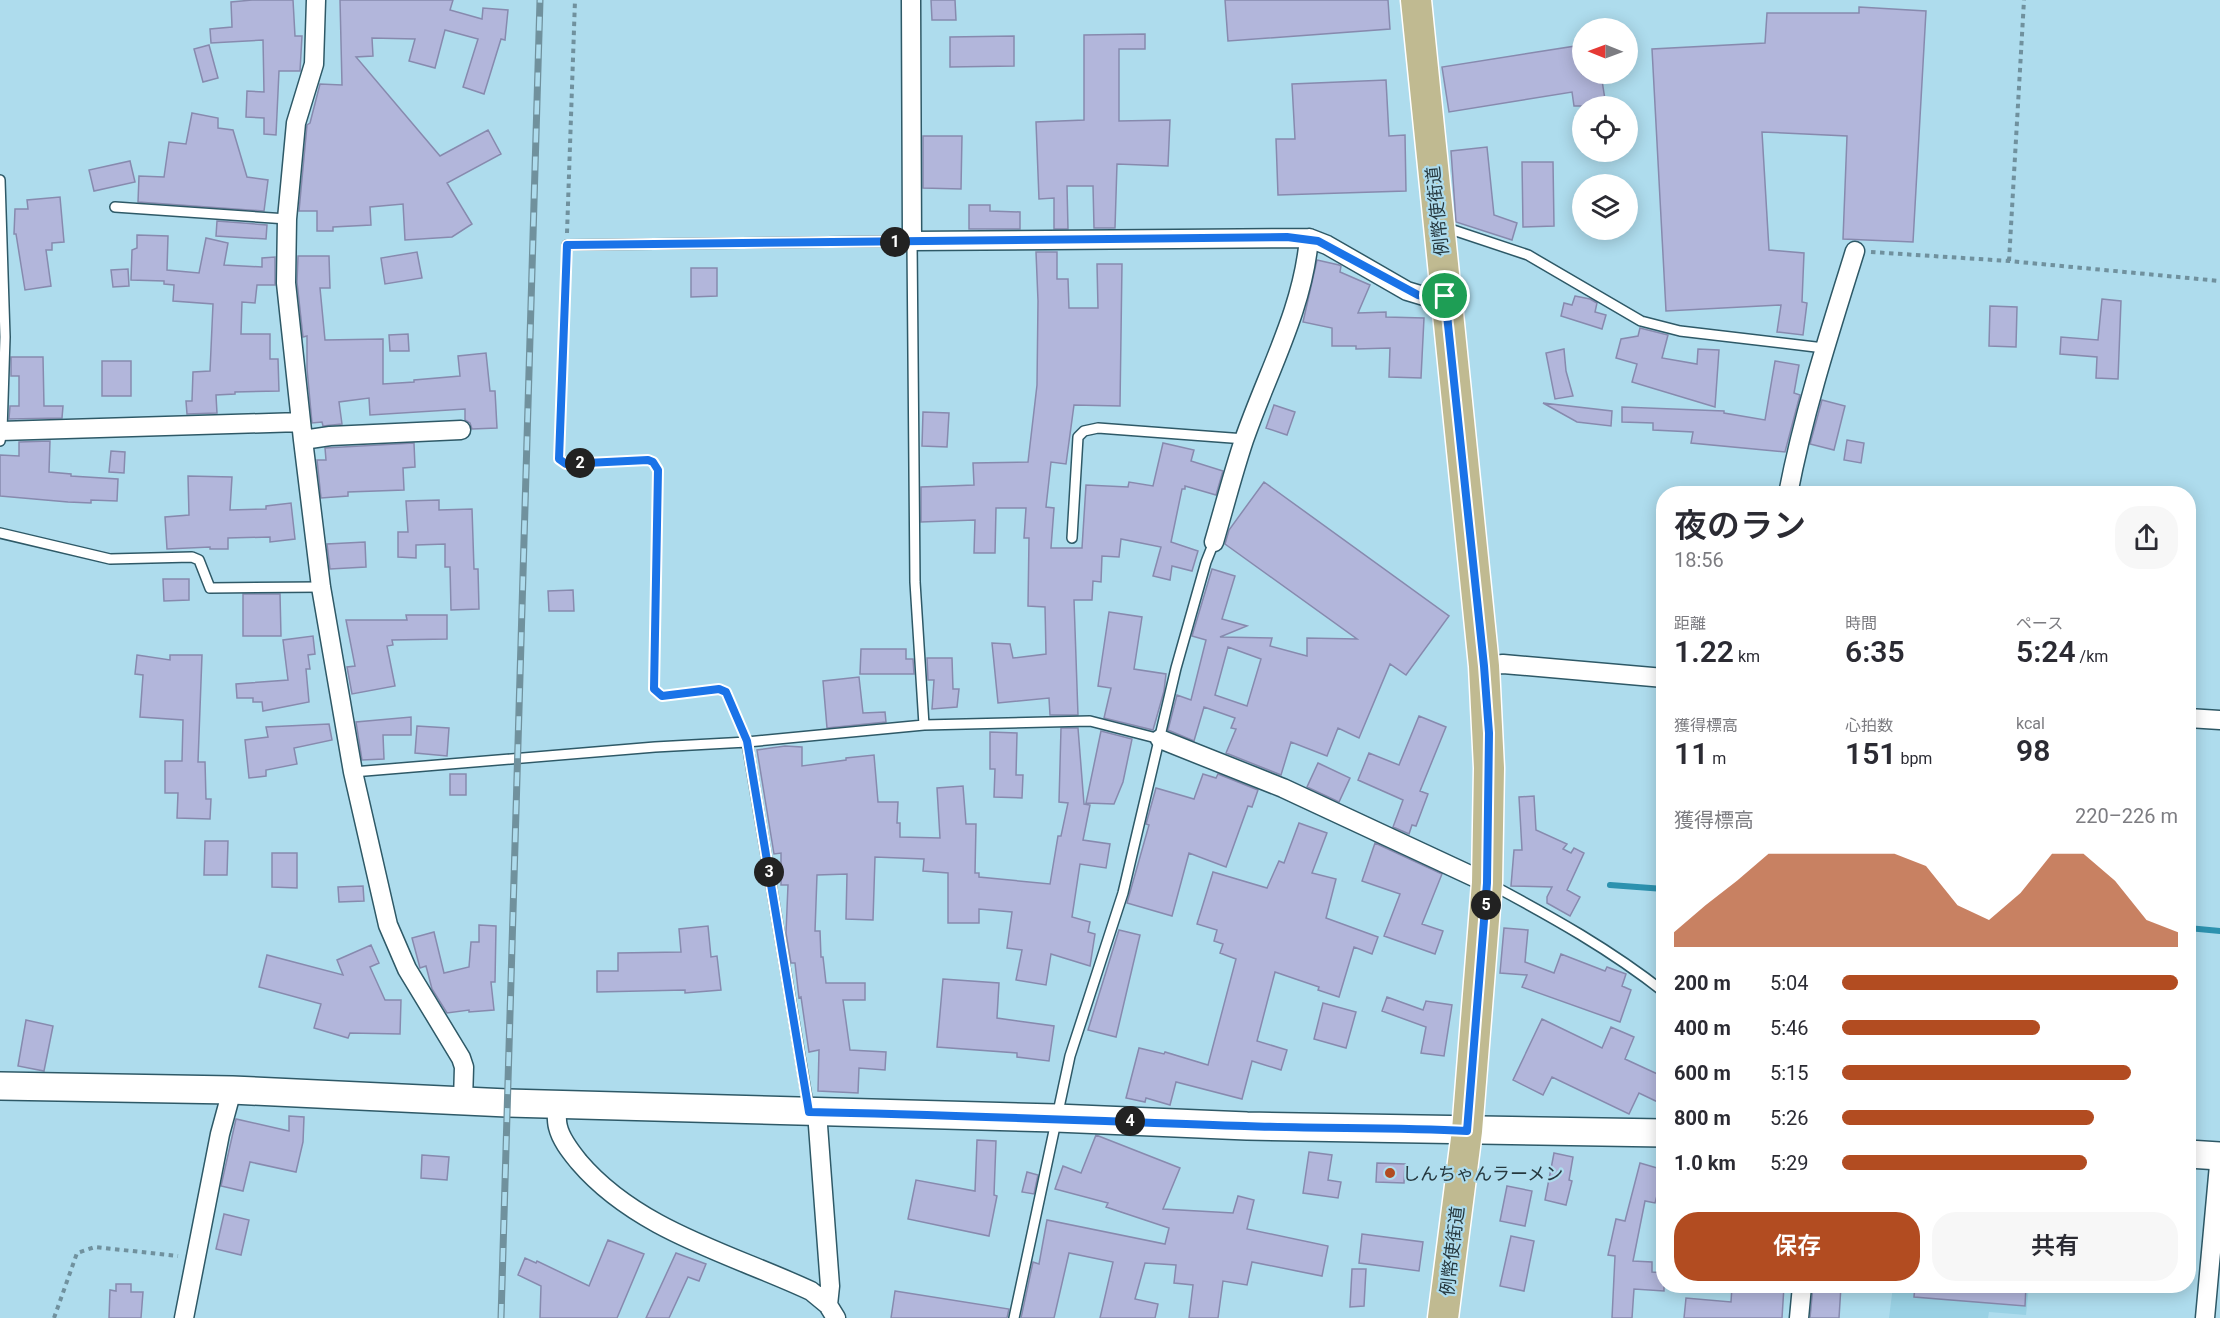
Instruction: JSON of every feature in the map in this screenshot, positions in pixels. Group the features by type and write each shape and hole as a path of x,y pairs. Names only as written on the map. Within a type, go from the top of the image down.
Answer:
{"main road":[{"name":"例幣使街道","path":"1416,0 1484,666 1489,745 1487,883 1467,1131 1443,1318"}],"street":[{"path":"316,0 314,64 296,123 287,219 286,284 321,587 353,772 388,925 407,969 461,1058 464,1067 463,1101"},
{"path":"911,0 912,241 1309,238 1327,245 1407,291 1427,297 1445,296"},
{"path":"1214,542 1245,439 1288,331 1308,253 1309,238"},
{"path":"1790,486 1824,348 1855,251"},
{"path":"1,434 302,431 330,436 461,429"},
{"path":"1484,666 1503,664 1656,677"},
{"path":"2196,718 2220,720"},
{"path":"1160,739 1283,788 1487,883"},
{"path":"0,1086 232,1090 463,1101 1056,1118 1247,1126 1656,1133"},
{"path":"184,1318 220,1134 232,1090"},
{"path":"557,1104 558,1127 572,1153 586,1170 627,1205 649,1220 684,1237 810,1291 832,1312"},
{"path":"813,1112 832,1312"},
{"path":"2196,1154 2220,1156 2205,1318"},
{"path":"1798,1318 1801,1293"}],"lane":[{"path":"0,180 5,337 1,434"},
{"path":"115,207 287,219"},
{"path":"1439,231 1453,230 1528,255 1641,321 1660,327 1824,348"},
{"path":"567,245 912,241 915,582 924,725"},
{"path":"1072,538 1078,437 1084,431 1098,428 1245,439"},
{"path":"0,533 110,559 192,557 199,560 210,588 321,587"},
{"path":"1014,1318 1070,1056 1123,893 1185,634 1214,542"},
{"path":"353,772 924,725 1090,721 1160,739"},
{"path":"747,741 813,1112"},
{"path":"1487,883 1541,911 1591,941 1656,987"}],"path":[{"path":"575,0 559,459 566,464 648,460 653,462 658,470 654,689 662,696 719,689 726,692 747,741"},
{"path":"2009,261 2024,0"},
{"path":"1855,251 2009,261 2220,280"},
{"path":"54,1318 77,1253 94,1247 194,1258"}],"shaded area":[{"path":"1892,1293 2028,1293 2026,1315 1989,1312 1988,1318 1889,1318"}],"building":[{"path":"293,0 295,36 302,36 300,71 279,71 276,135 264,134 264,118 246,117 247,91 264,92 263,40 211,43 210,29 232,27 231,2"},
{"path":"340,0 453,0 450,10 482,19 483,8 508,10 505,40 501,39 484,94 463,87 478,39 445,30 435,68 409,61 415,39 372,38 373,56 356,57 440,156 488,130 501,154 447,183 472,224 452,237 405,240 403,204 370,207 371,225 333,227 333,231 317,231 317,211 299,211 307,125 310,123 320,84 342,85"},
{"path":"931,0 955,0 956,20 932,20"},
{"path":"1225,0 1388,0 1390,29 1228,41"},
{"path":"1859,7 1926,11 1913,242 1843,239 1847,136 1762,132 1769,250 1804,253 1802,302 1807,303 1803,335 1777,332 1781,305 1666,311 1652,49 1765,43 1767,13 1859,13"},
{"path":"1145,34 1145,49 1119,49 1119,121 1170,120 1168,166 1117,164 1115,228 1094,228 1093,186 1067,186 1068,229 1054,229 1054,198 1039,199 1036,122 1084,120 1084,35"},
{"path":"1014,36 1014,66 950,67 950,37"},
{"path":"209,45 218,78 203,82 194,49"},
{"path":"1572,47 1572,84 1603,84 1604,96 1573,96 1572,92 1449,112 1442,67"},
{"path":"1386,80 1389,136 1405,135 1406,191 1278,195 1276,139 1295,139 1292,84"},
{"path":"192,113 218,118 218,128 233,130 247,177 268,180 264,211 138,202 139,176 164,177 169,142 186,144"},
{"path":"923,136 962,136 961,189 923,188"},
{"path":"1487,147 1494,215 1517,223 1512,240 1456,222 1451,151"},
{"path":"130,161 135,182 94,191 89,170"},
{"path":"1522,162 1553,162 1554,226 1523,227"},
{"path":"60,197 64,242 52,243 52,250 46,250 51,286 25,290 16,234 14,234 15,209 28,209 27,200"},
{"path":"969,205 990,205 990,211 1020,212 1020,229 969,229"},
{"path":"217,221 267,225 266,239 216,236"},
{"path":"137,235 168,236 167,270 199,273 206,238 228,243 224,265 262,267 262,258 275,257 275,285 257,285 255,303 242,302 241,334 270,334 270,359 278,359 279,391 216,395 217,413 187,414 186,401 192,401 193,372 210,371 213,304 173,301 174,285 164,284 164,281 131,280 132,250 137,248"},
{"path":"417,252 422,278 385,284 381,258"},
{"path":"1036,252 1057,252 1057,279 1068,279 1069,308 1098,308 1097,264 1122,264 1120,406 1074,405 1066,464 1051,462 1046,507 1054,508 1051,548 1082,548 1086,485 1128,487 1129,482 1153,486 1163,443 1194,450 1191,461 1223,471 1216,495 1185,486 1185,489 1182,489 1171,542 1198,551 1192,571 1172,566 1170,580 1153,576 1161,547 1121,539 1119,557 1102,556 1101,582 1093,581 1092,600 1074,600 1078,715 1050,715 1049,698 998,703 992,643 1010,644 1013,658 1046,654 1045,607 1028,606 1029,538 1024,538 1026,508 996,508 995,553 974,553 975,520 921,522 921,487 974,485 973,463 1028,462 1037,385"},
{"path":"298,256 329,256 330,288 320,288 325,340 383,339 383,384 460,376 458,356 486,353 490,391 495,391 497,428 472,429 470,423 465,420 465,409 370,415 369,398 339,402 342,424 323,426 322,422 312,423 307,369 307,336 303,337 297,282"},
{"path":"1317,260 1339,265 1341,266 1340,272 1370,285 1358,313 1386,312 1386,317 1424,318 1421,378 1389,377 1390,348 1356,349 1356,346 1332,346 1332,328 1303,322"},
{"path":"691,268 717,268 717,296 691,297"},
{"path":"128,269 129,286 113,287 111,270"},
{"path":"1575,296 1597,303 1595,312 1606,315 1602,329 1561,316 1564,303 1572,305"},
{"path":"2102,299 2121,301 2118,379 2096,378 2097,357 2060,354 2061,337 2098,340"},
{"path":"1990,306 2017,307 2016,347 1989,346"},
{"path":"1640,328 1668,335 1662,358 1697,364 1698,349 1719,350 1715,407 1632,382 1637,364 1616,358 1621,339 1638,336"},
{"path":"408,334 409,351 390,351 389,335"},
{"path":"1564,349 1566,371 1573,396 1555,399 1546,353"},
{"path":"11,357 43,357 44,406 63,406 62,418 9,419 10,406 19,406 19,376 11,376"},
{"path":"102,361 131,361 131,396 102,396"},
{"path":"1775,361 1799,365 1794,393 1800,395 1785,452 1691,443 1693,432 1653,430 1653,423 1622,422 1622,407 1724,411 1724,413 1765,420"},
{"path":"1822,400 1845,406 1834,450 1810,444"},
{"path":"1543,403 1612,411 1611,426 1577,422"},
{"path":"1274,405 1295,412 1287,435 1266,428"},
{"path":"923,412 949,413 947,447 922,446"},
{"path":"1847,440 1864,443 1861,463 1844,460"},
{"path":"50,441 49,472 118,479 117,501 91,500 91,503 0,496 0,455 19,456 19,442"},
{"path":"414,443 415,467 403,468 404,490 348,492 348,496 321,498 317,460 326,460 325,448"},
{"path":"111,451 125,452 124,473 109,472"},
{"path":"188,476 232,477 230,510 266,509 266,506 291,503 295,539 270,542 270,537 228,538 228,549 210,549 210,547 167,549 165,517 189,515"},
{"path":"1264,482 1449,616 1406,675 1390,664 1359,738 1338,728 1327,756 1291,742 1281,775 1226,753 1236,729 1231,728 1235,718 1204,707 1194,741 1168,730 1177,695 1191,700 1206,640 1192,636 1212,569 1235,576 1222,619 1247,626 1220,637 1272,638 1270,646 1307,656 1307,638 1357,639 1225,544 1229,530","holes":["1228,647 1261,659 1247,706 1215,695"]},
{"path":"439,500 439,510 472,509 474,569 478,569 479,609 451,610 450,567 445,567 445,544 416,545 416,558 398,557 398,532 408,532 406,501"},
{"path":"365,542 366,567 330,569 327,544"},
{"path":"163,579 189,579 189,600 164,601"},
{"path":"573,590 574,611 549,611 548,591"},
{"path":"243,594 280,594 281,636 243,636"},
{"path":"1109,612 1142,617 1134,669 1166,674 1164,691 1153,730 1104,718 1111,688 1098,686"},
{"path":"406,615 447,615 447,639 392,640 393,645 387,646 395,686 352,694 347,667 355,666 346,620 407,620"},
{"path":"313,636 315,654 308,655 310,669 306,669 309,702 263,711 262,702 253,702 253,698 237,698 236,684 288,680 283,640"},
{"path":"861,649 906,649 906,659 913,659 914,674 860,674"},
{"path":"137,655 170,660 170,655 202,655 198,762 205,762 206,799 211,799 210,819 177,818 178,793 165,793 165,761 182,761 183,720 140,717 143,675 135,674"},
{"path":"927,658 952,658 953,689 959,689 957,707 932,709 934,680 928,680"},
{"path":"859,677 863,713 885,712 886,722 827,728 823,681"},
{"path":"1419,716 1446,727 1420,791 1428,794 1416,826 1412,825 1409,834 1393,827 1403,800 1358,780 1369,753 1399,765"},
{"path":"411,717 411,735 383,735 384,759 362,760 356,722"},
{"path":"329,724 332,740 294,748 297,764 266,770 266,776 249,778 245,740 268,737 266,727"},
{"path":"417,726 449,728 447,756 415,753"},
{"path":"1061,728 1078,728 1084,804 1090,805 1083,840 1110,844 1106,868 1080,864 1072,917 1090,922 1088,932 1095,934 1090,966 1051,954 1046,985 1016,980 1022,950 1007,948 1012,912 979,909 979,923 948,923 948,873 923,871 924,859 875,857 873,920 846,919 847,874 817,875 815,931 820,931 821,957 823,957 826,983 865,983 865,1000 843,1000 850,1050 886,1052 885,1070 859,1068 858,1093 818,1091 819,1050 809,1052 795,963 791,963 786,933 788,885 781,885 781,853 774,854 757,750 785,746 802,747 802,766 874,755 878,802 898,802 897,823 900,823 900,837 940,838 937,788 963,786 966,824 976,824 975,873 979,873 979,877 1050,884 1058,836 1061,836 1068,803 1059,802"},
{"path":"1101,731 1132,739 1123,782 1114,804 1086,803"},
{"path":"990,732 1017,733 1016,775 1023,775 1022,798 994,797 995,769 990,769"},
{"path":"1318,763 1350,778 1339,802 1307,787"},
{"path":"450,774 466,774 466,795 450,795"},
{"path":"1203,774 1216,778 1218,774 1258,790 1252,807 1248,806 1226,867 1189,853 1172,916 1127,903 1149,825 1146,824 1156,788 1194,799"},
{"path":"1534,796 1536,830 1567,844 1563,849 1571,853 1574,848 1584,853 1567,890 1580,897 1570,916 1547,903 1552,887 1511,886 1514,850 1522,850 1519,797"},
{"path":"1299,823 1327,833 1312,873 1336,879 1326,918 1378,937 1372,954 1354,947 1339,997 1318,990 1319,987 1275,972 1257,1041 1287,1050 1281,1070 1252,1061 1242,1099 1176,1082 1170,1105 1146,1098 1145,1102 1126,1098 1139,1048 1164,1054 1165,1052 1208,1065 1236,959 1220,953 1223,944 1214,941 1217,930 1197,924 1213,872 1267,888 1279,861 1284,863"},
{"path":"205,841 228,841 227,875 204,875"},
{"path":"1375,843 1442,874 1422,924 1443,931 1435,954 1384,936 1400,894 1362,881"},
{"path":"272,853 297,853 297,888 272,887"},
{"path":"363,886 364,901 339,902 338,887"},
{"path":"479,925 496,926 495,982 491,982 494,1010 447,1013 432,989 426,966 420,968 412,938 434,932 444,973 469,967 471,942 479,942"},
{"path":"708,926 711,957 717,956 721,990 685,993 685,990 597,992 597,971 618,971 618,953 681,952 679,929"},
{"path":"1504,928 1528,930 1525,962 1554,973 1561,954 1605,971 1607,967 1626,974 1622,986 1631,990 1620,1022 1522,987 1527,975 1500,973"},
{"path":"1119,930 1140,935 1116,1037 1088,1030"},
{"path":"371,945 379,963 370,967 385,1000 401,1000 400,1034 350,1033 348,1038 314,1028 321,1004 259,987 267,955 343,975 337,960"},
{"path":"943,979 999,983 997,1018 1054,1026 1049,1061 1017,1057 1017,1053 937,1047"},
{"path":"1387,997 1423,1010 1426,1001 1452,1005 1444,1056 1421,1053 1426,1027 1382,1011"},
{"path":"1323,1003 1356,1012 1346,1048 1314,1039"},
{"path":"1542,1019 1602,1048 1611,1027 1634,1037 1625,1059 1656,1073 1656,1101 1639,1093 1629,1114 1552,1077 1543,1095 1513,1080"},
{"path":"26,1020 53,1026 44,1071 18,1066"},
{"path":"289,1116 304,1117 303,1142 296,1172 250,1162 243,1191 221,1186 236,1119 289,1131"},
{"path":"1096,1135 1180,1168 1163,1209 1233,1213 1238,1196 1254,1200 1247,1229 1328,1246 1322,1276 1252,1262 1247,1285 1223,1281 1218,1318 1189,1318 1193,1285 1174,1283 1176,1265 1145,1263 1135,1299 1158,1304 1155,1318 1100,1318 1113,1262 1069,1253 1054,1318 1021,1318 1033,1262 1039,1264 1047,1220 1165,1244 1169,1228 1106,1207 1108,1203 1055,1189 1063,1166 1081,1173"},
{"path":"977,1140 996,1141 994,1195 997,1196 989,1236 908,1219 916,1180 975,1191"},
{"path":"1309,1152 1332,1155 1328,1180 1341,1182 1338,1198 1303,1193"},
{"path":"1554,1153 1573,1157 1569,1180 1572,1181 1566,1205 1545,1200"},
{"path":"422,1155 449,1157 447,1180 421,1178"},
{"name":"しんちゃんラーメン","path":"1377,1163 1405,1164 1404,1183 1376,1182"},
{"path":"1640,1163 1656,1168 1656,1199 1655,1203 1645,1201 1633,1261 1652,1262 1652,1272 1656,1272 1656,1290 1634,1289 1632,1318 1612,1318 1615,1256 1608,1255 1616,1219 1625,1221"},
{"path":"1027,1172 1038,1175 1034,1194 1022,1192"},
{"path":"1507,1186 1532,1191 1525,1226 1500,1221"},
{"path":"224,1214 249,1220 241,1255 216,1249"},
{"path":"1362,1234 1423,1242 1419,1271 1359,1263"},
{"path":"1511,1236 1534,1241 1524,1291 1500,1286"},
{"path":"608,1240 644,1254 617,1318 540,1318 541,1286 518,1275 525,1258 536,1263 537,1261 589,1286"},
{"path":"676,1253 706,1264 699,1281 688,1277 669,1318 646,1318"},
{"path":"1352,1269 1366,1269 1364,1306 1350,1307"},
{"path":"116,1284 131,1284 131,1292 143,1292 141,1318 109,1318 110,1290 116,1291"},
{"path":"895,1291 1009,1309 1007,1318 891,1318"},
{"path":"1732,1293 1784,1293 1782,1318 1684,1318 1686,1298 1731,1302"},
{"path":"1812,1293 1841,1293 1839,1318 1810,1318"},
{"path":"1914,1293 2026,1293 2025,1306 1914,1297"}],"waterway":[{"path":"1610,885 1656,888"},
{"path":"2196,929 2220,931"}],"railway":[{"path":"501,1318 540,0"}],"place":[{"name":"しんちゃんラーメン","path":"1390,1173"}],"route":[{"path":"1309,238 1327,245 1407,291 1427,297 1445,296 1489,733 1487,883 1467,1131 809,1112 747,741 726,692 719,689 662,696 654,689 658,470 653,462 648,460 566,464 559,459 567,245 1309,238"}]}
